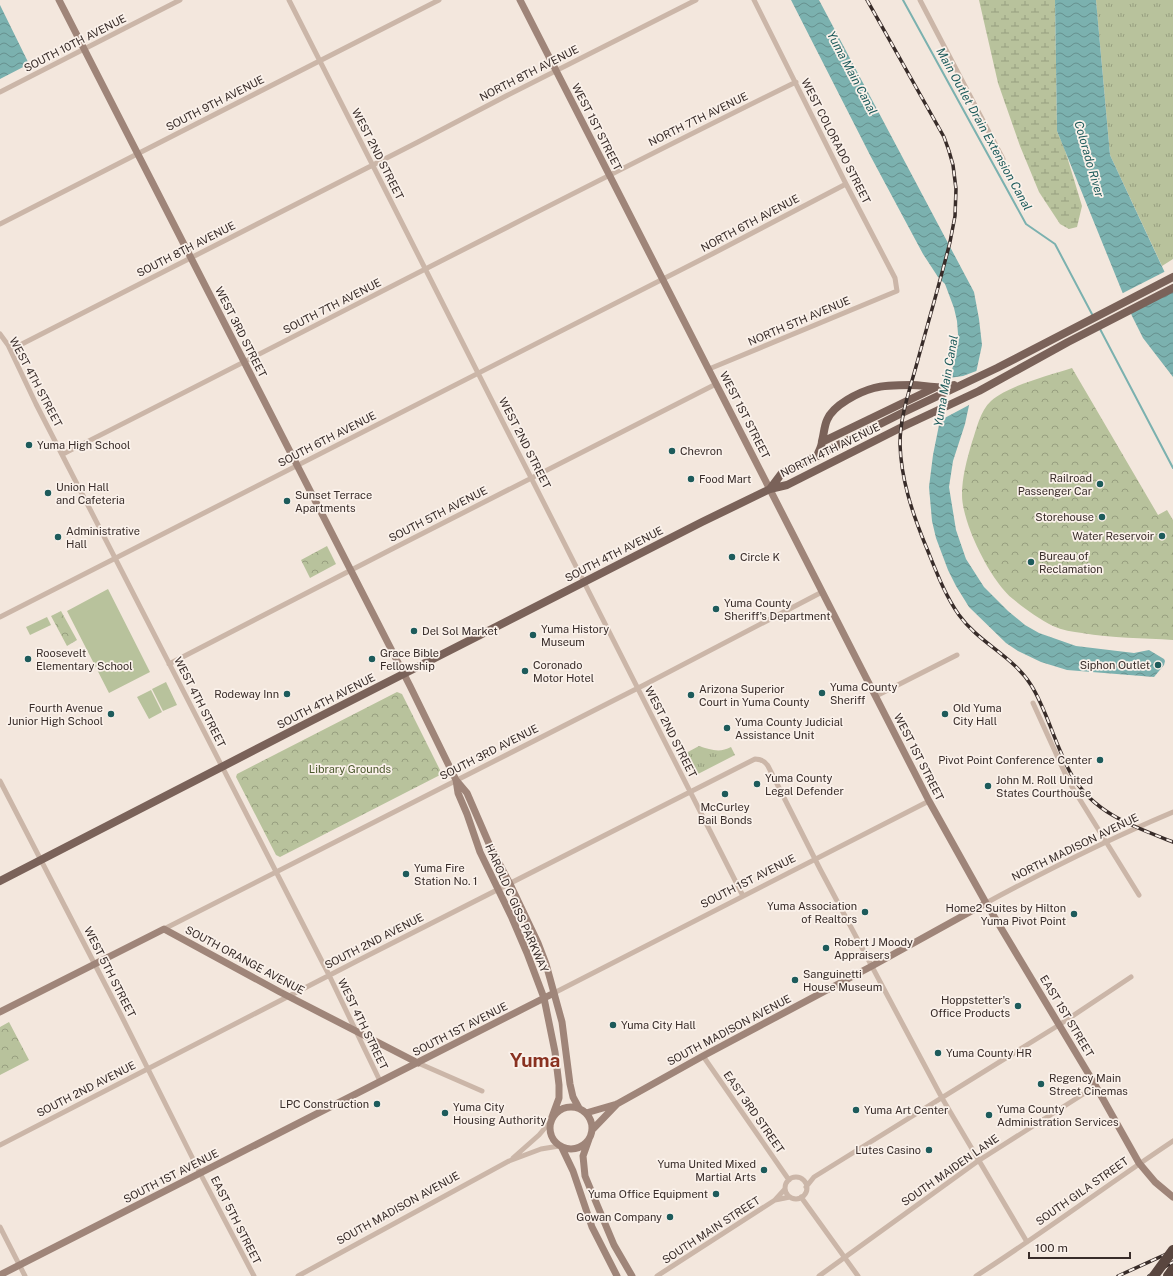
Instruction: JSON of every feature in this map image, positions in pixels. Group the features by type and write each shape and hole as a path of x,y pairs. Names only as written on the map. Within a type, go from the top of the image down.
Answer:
{"highway":[{"path":"1154,1276 1173,1250"},
{"path":"1168,1276 1173,1269"}],"main road":[{"name":"NORTH 4TH AVENUE","path":"770,489 782,473 947,390 997,368 1173,277"},
{"name":"NORTH 4TH AVENUE","path":"770,489 787,485 902,427 929,414 942,410 1068,342 1173,288"},
{"path":"817,456 822,442 826,421 832,411 839,405 855,396 873,388 911,385 947,390"},
{"path":"822,442 934,388"},
{"name":"SOUTH 4TH AVENUE","path":"0,881 403,674 770,489"}],"street":[{"name":"WEST 3RD STREET","path":"59,0 403,674"},
{"name":"SOUTH 10TH AVENUE","path":"0,92 180,0"},
{"name":"WEST 2ND STREET","path":"289,0 743,896"},
{"name":"SOUTH 9TH AVENUE","path":"0,224 439,0"},
{"name":"WEST 1ST STREET","path":"520,0 929,801 986,903"},
{"name":"NORTH 8TH AVENUE","path":"373,166 556,70 696,0"},
{"name":"WEST COLORADO STREET","path":"754,0 895,278 898,291"},
{"path":"920,0 1003,159"},
{"name":"NORTH 7TH AVENUE","path":"610,175 796,82"},
{"name":"SOUTH 8TH AVENUE","path":"8,345 12,347 18,346 373,166"},
{"name":"SOUTH 7TH AVENUE","path":"62,454 244,363 610,175"},
{"name":"NORTH 6TH AVENUE","path":"663,279 846,184"},
{"name":"SOUTH 6TH AVENUE","path":"0,617 663,279"},
{"name":"NORTH 5TH AVENUE","path":"709,369 898,291"},
{"name":"WEST 4TH STREET","path":"0,334 8,345 62,454 329,975 380,1081"},
{"name":"SOUTH 5TH AVENUE","path":"169,664 716,384"},
{"name":"SOUTH 3RD AVENUE","path":"164,929 822,592"},
{"path":"876,696 957,655"},
{"name":"HAROLD C GISS PARKWAY","path":"403,674 456,780 467,793 490,846 538,943 546,964 562,1022 570,1084 573,1098 579,1108"},
{"path":"1033,703 1069,782 1139,895"},
{"name":"SOUTH 2ND AVENUE","path":"0,1145 329,975 755,759 763,760 768,766 815,858"},
{"name":"HAROLD C GISS PARKWAY","path":"456,780 458,793 480,852 527,952 544,998 555,1052 559,1085 559,1098 551,1119"},
{"name":"WEST 5TH STREET","path":"0,781 95,964 200,1173"},
{"name":"SOUTH 1ST AVENUE","path":"0,1275 929,801"},
{"name":"NORTH MADISON AVENUE","path":"986,903 1106,841 1173,812"},
{"path":"815,858 942,1098 1027,1242"},
{"name":"SOUTH MADISON AVENUE","path":"586,1113 617,1104 986,903"},
{"name":"EAST 1ST STREET","path":"986,903 1096,1086 1139,1163 1155,1182 1173,1197"},
{"path":"0,1012 164,929"},
{"name":"SOUTH ORANGE AVENUE","path":"164,929 289,997 418,1063 482,1091"},
{"path":"814,1177 794,1177 785,1185 786,1192 790,1197 801,1197 805,1192 806,1187 814,1177 1060,1025 1131,978"},
{"name":"EAST 3RD STREET","path":"703,1056 789,1180"},
{"name":"SOUTH MAIDEN LANE","path":"819,1276 978,1161 1096,1086"},
{"path":"592,1130 617,1104"},
{"path":"617,1276 592,1227 573,1171 560,1147 550,1135 549,1128 551,1119 556,1112 567,1107 579,1108 590,1118 592,1130 583,1156 585,1176 614,1245 632,1276"},
{"name":"SOUTH MADISON AVENUE","path":"509,1161 539,1135 551,1119"},
{"path":"560,1147 572,1149 578,1148 589,1140"},
{"name":"SOUTH GILA STREET","path":"976,1276 1173,1141"},
{"path":"1165,1146 1173,1144"},
{"name":"SOUTH MADISON AVENUE","path":"298,1276 509,1161 541,1149 560,1147"},
{"name":"EAST 5TH STREET","path":"200,1173 254,1276"},
{"path":"800,1178 804,1181 806,1187"},
{"name":"SOUTH MAIN STREET","path":"657,1276 775,1200 785,1189"},
{"name":"SOUTH MAIN STREET","path":"775,1200 790,1197"},
{"path":"801,1197 858,1276"},
{"path":"0,1227 25,1276"}],"green space":[{"path":"979,0 1055,0 1057,131 1065,150 1082,206 1077,227 1069,229 1060,224 1039,192 1020,146 998,83"},
{"path":"1096,0 1173,0 1173,259 1162,266 1110,155"},
{"path":"1072,368 1158,515 1167,510 1173,520 1173,640 1093,635 1068,631 1053,626 1027,610 1004,591 987,566 972,536 963,507 962,488 970,448 979,420 984,410 991,401 1008,390"},
{"path":"327,546 336,564 310,578 301,560"},
{"path":"108,589 150,672 109,693 67,611"},
{"path":"61,611 77,640 67,646 51,616"},
{"path":"47,617 51,625 30,635 26,627"},
{"path":"166,682 177,705 163,711 152,689"},
{"path":"151,690 162,712 149,719 137,697"},
{"name":"Library Grounds","path":"397,692 402,694 442,774 280,857 276,855 236,777 237,774"},
{"path":"699,746 711,750 723,750 731,747 735,755 698,774 686,753"},
{"path":"9,1022 29,1060 0,1075 0,1027"}],"water":[{"name":"Yuma Main Canal","path":"791,0 819,0 974,292 982,345 965,424 953,461 949,487 956,530 966,559 984,587 1008,611 1025,625 1039,633 1076,646 1134,653 1149,650 1165,661 1164,665 1154,677 1067,670 1041,662 1018,651 1006,643 969,607 956,586 948,570 936,538 932,521 929,487 933,455 942,410 956,353 958,334 954,308 945,284 938,277 923,254 871,157"},
{"name":"Colorado River","path":"1055,0 1096,0 1110,155 1173,290 1173,377 1143,338 1132,316 1057,131"},
{"path":"0,5 29,64 0,79"}],"pier":[{"path":"1166,271 1173,285 1129,314 1121,294"},
{"path":"979,370 971,404 937,422 949,378 963,376"}],"waterway":[{"name":"Main Outlet Drain Extension Canal","path":"903,0 1026,224 1055,244 1093,316"},
{"name":"Main Outlet Drain Extension Canal","path":"1100,329 1173,468"}],"railway":[{"path":"867,0 944,137 953,165 956,189 955,216 950,242 909,393 900,434 902,470 916,520 940,581 954,607 967,625 976,634 1006,657 1024,675 1031,685 1043,708 1067,766 1082,790 1104,810 1117,818 1130,825 1173,842"},
{"path":"1118,1276 1173,1251"},
{"path":"1149,1276 1173,1262"}],"place":[{"name":"Yuma High School","path":"29,445"},
{"name":"Chevron","path":"672,451"},
{"name":"Food Mart","path":"691,479"},
{"name":"Railroad Passenger Car","path":"1100,484"},
{"name":"Union Hall and Cafeteria","path":"48,493"},
{"name":"Sunset Terrace Apartments","path":"287,501"},
{"name":"Storehouse","path":"1102,517"},
{"name":"Water Reservoir","path":"1162,536"},
{"name":"Administrative Hall","path":"58,537"},
{"name":"Circle K","path":"732,557"},
{"name":"Bureau of Reclamation","path":"1031,562"},
{"name":"Yuma County Sheriff's Department","path":"716,609"},
{"name":"Del Sol Market","path":"414,631"},
{"name":"Yuma History Museum","path":"533,635"},
{"name":"Roosevelt Elementary School","path":"28,659"},
{"name":"Grace Bible Fellowship","path":"372,659"},
{"name":"Siphon Outlet","path":"1158,665"},
{"name":"Coronado Motor Hotel","path":"525,671"},
{"name":"Yuma County Sheriff","path":"822,693"},
{"name":"Rodeway Inn","path":"287,694"},
{"name":"Arizona Superior Court in Yuma County","path":"691,695"},
{"name":"Fourth Avenue Junior High School","path":"111,714"},
{"name":"Old Yuma City Hall","path":"945,714"},
{"name":"Yuma County Judicial Assistance Unit","path":"727,728"},
{"name":"Pivot Point Conference Center","path":"1100,760"},
{"name":"Yuma County Legal Defender","path":"757,784"},
{"name":"John M. Roll United States Courthouse","path":"988,786"},
{"name":"McCurley Bail Bonds","path":"725,794"},
{"name":"Yuma Fire Station No. 1","path":"406,874"},
{"name":"Yuma Association of Realtors","path":"865,912"},
{"name":"Home2 Suites by Hilton Yuma Pivot Point","path":"1074,914"},
{"name":"Robert J Moody Appraisers","path":"826,948"},
{"name":"Sanguinetti House Museum","path":"795,980"},
{"name":"Hoppstetter's Office Products","path":"1018,1006"},
{"name":"Yuma City Hall","path":"613,1025"},
{"name":"Yuma County HR","path":"938,1053"},
{"name":"Regency Main Street Cinemas","path":"1041,1084"},
{"name":"LPC Construction","path":"377,1104"},
{"name":"Yuma Art Center","path":"856,1110"},
{"name":"Yuma City Housing Authority","path":"445,1113"},
{"name":"Yuma County Administration Services","path":"989,1115"},
{"name":"Lutes Casino","path":"929,1150"},
{"name":"Yuma United Mixed Martial Arts","path":"764,1170"},
{"name":"Yuma Office Equipment","path":"716,1194"},
{"name":"Gowan Company","path":"670,1217"}],"district":[{"name":"Yuma","path":"535,1060"}]}
